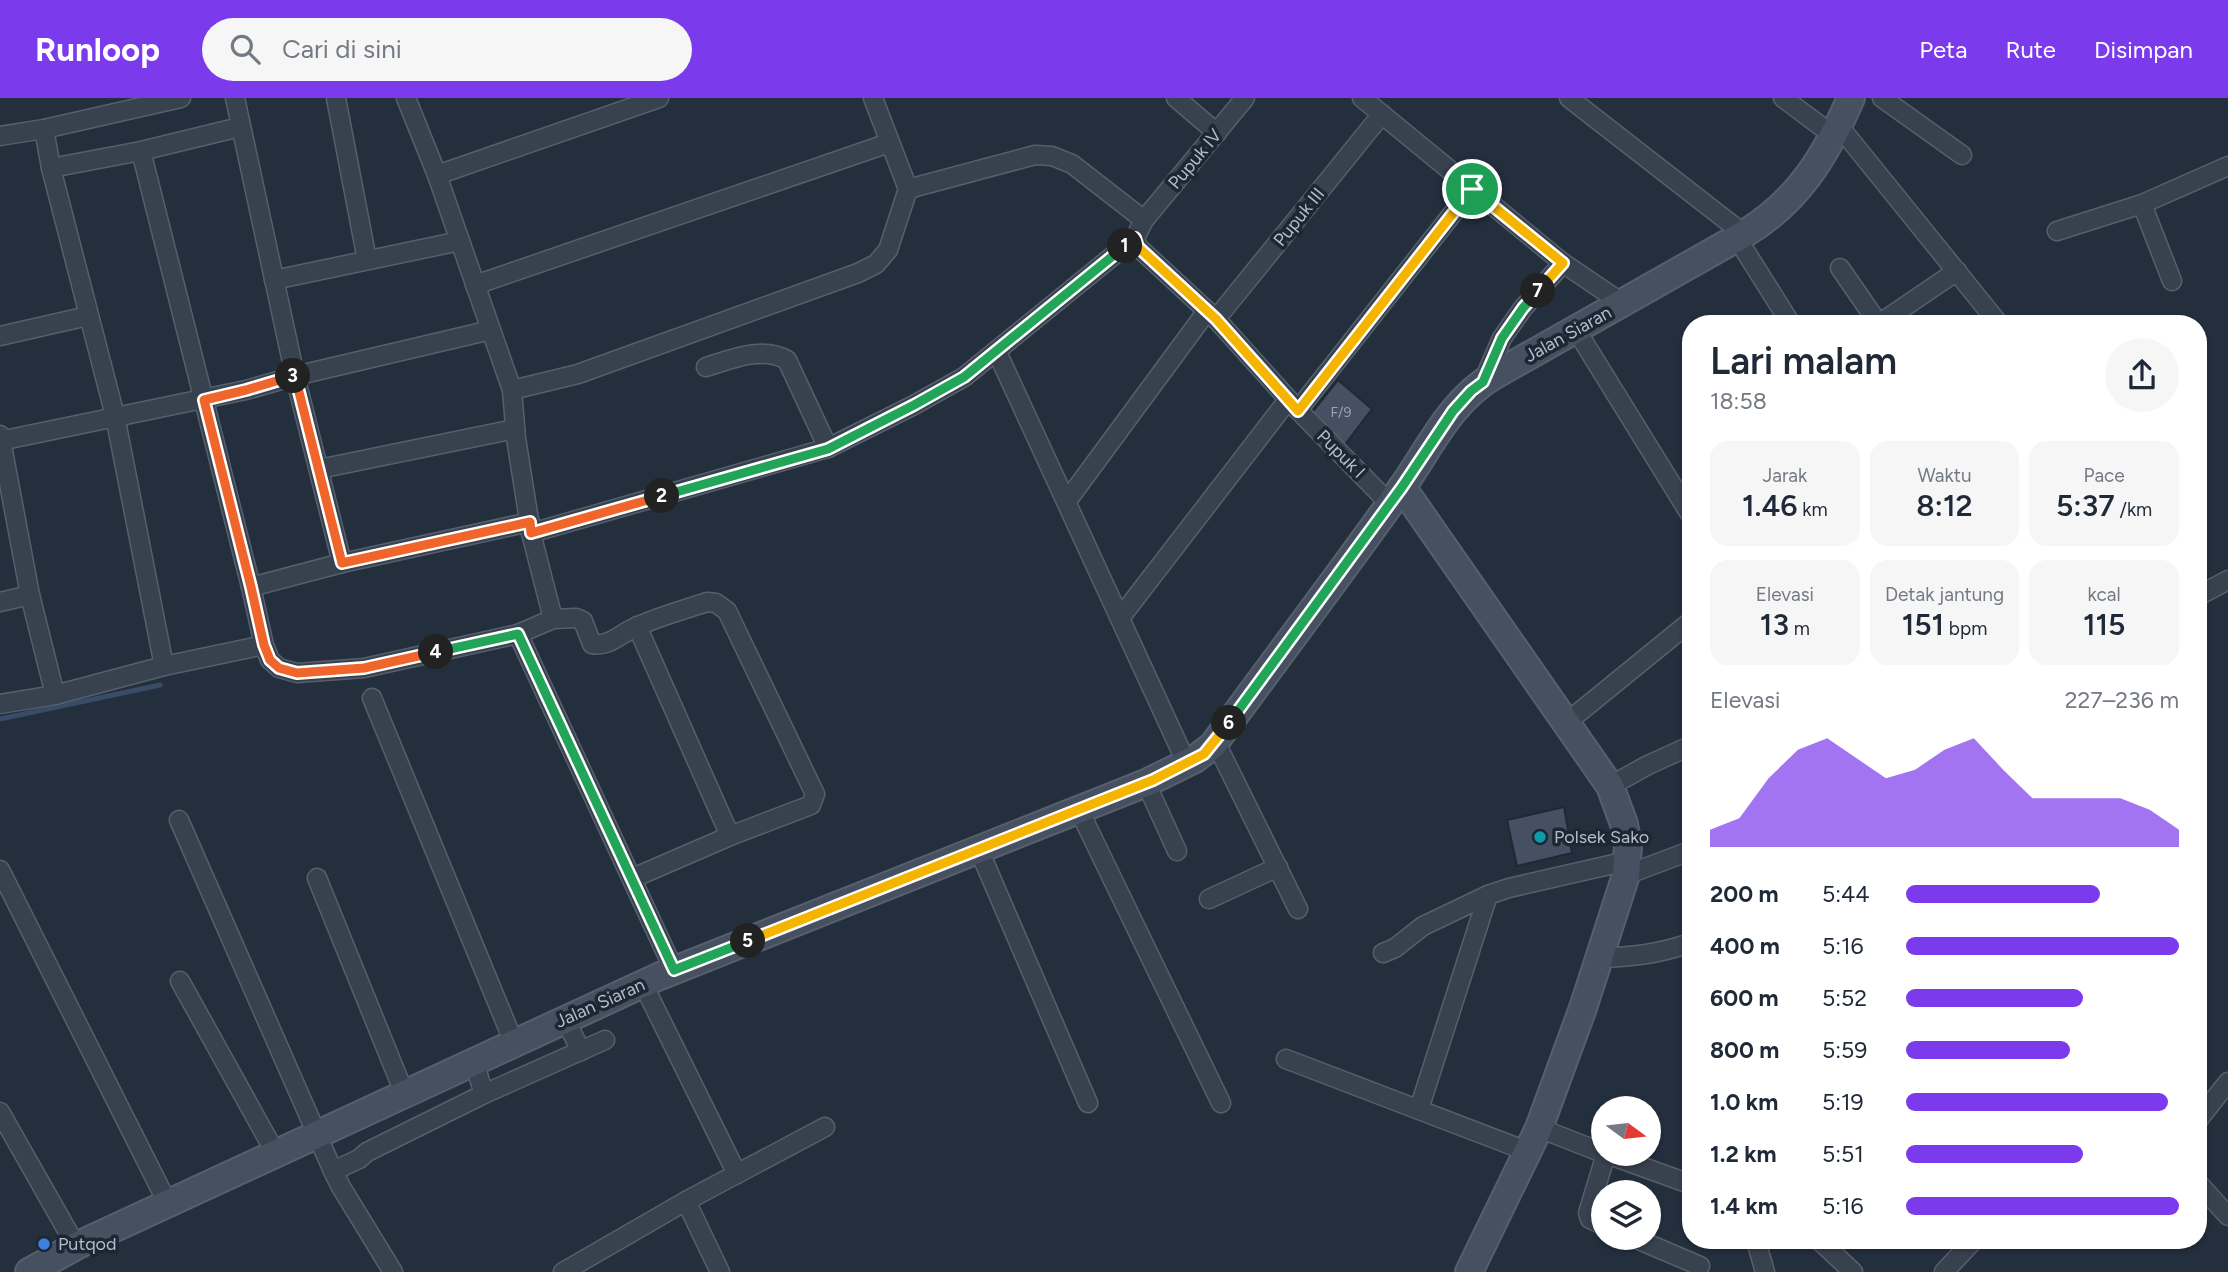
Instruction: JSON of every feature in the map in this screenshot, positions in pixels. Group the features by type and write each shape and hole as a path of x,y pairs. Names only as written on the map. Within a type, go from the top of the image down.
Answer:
{"street":[{"path":"0,136 44,129 181,98"},
{"path":"235,98 295,376 342,563"},
{"path":"336,98 368,260"},
{"path":"406,98 437,175 512,390 530,528 553,619"},
{"path":"437,175 659,98"},
{"path":"512,390 579,374 876,264 888,250 908,189 873,98"},
{"path":"1176,98 1217,133"},
{"name":"Pupuk IV","path":"1144,220 1245,98"},
{"path":"1362,98 1563,263 1622,303"},
{"path":"1569,98 1697,196 1740,236 1786,315"},
{"path":"1783,98 1836,131 1992,315"},
{"name":"Jalan Siaran","path":"36,1271 76,1246 674,970 1146,783 1204,754 1396,495 1453,411 1471,391 1575,328 1740,236 1787,202 1807,178 1836,131 1851,98"},
{"path":"1882,98 1962,155"},
{"name":"Pupuk III","path":"1067,501 1212,315 1382,114"},
{"path":"51,168 141,151 240,127"},
{"path":"44,129 51,168 115,416 164,666"},
{"path":"475,285 889,143"},
{"path":"141,151 264,645 270,660 279,668 297,673 364,668 518,634 553,619 576,618 583,621 589,638 595,645 606,644 637,626 707,602 716,603 727,611 815,794 811,805 633,878"},
{"path":"251,587 342,563 530,528 828,449 964,377 1135,238 1144,220 1072,164 1052,156 1035,155 908,189"},
{"path":"2057,231 2141,204 2228,166"},
{"path":"1120,618 1472,189"},
{"path":"2141,204 2172,281"},
{"name":"Pupuk I","path":"1135,238 1138,247 1212,315 1293,405 1396,495"},
{"path":"274,280 460,241"},
{"path":"1483,382 1502,338 1523,308 1563,263"},
{"path":"1840,268 1873,315"},
{"path":"1892,315 1957,271"},
{"path":"0,336 88,316"},
{"path":"1575,328 1682,501"},
{"path":"55,695 30,595 0,439 204,400 491,330"},
{"path":"997,352 1187,764"},
{"path":"706,367 735,358 768,353 787,360 828,449"},
{"path":"319,469 515,429"},
{"path":"1396,495 1610,786 1625,824 1628,846 1626,868 1583,1007 1539,1128 1469,1272"},
{"path":"2207,591 2228,580"},
{"path":"0,602 30,595"},
{"path":"637,626 730,836"},
{"path":"1566,723 1682,629"},
{"path":"518,634 674,970"},
{"path":"0,704 55,695 164,666 264,645"},
{"path":"372,698 514,1043"},
{"path":"1215,741 1298,909"},
{"path":"1610,786 1682,750"},
{"path":"1146,783 1177,850"},
{"path":"1079,810 1221,1103"},
{"path":"179,820 333,1171 393,1272"},
{"path":"979,850 1088,1103"},
{"path":"1383,953 1395,948 1423,926 1488,895 1509,888 1626,868 1682,853"},
{"path":"1209,899 1278,867"},
{"path":"0,870 168,1204"},
{"path":"317,878 405,1095"},
{"path":"1419,1109 1488,895"},
{"path":"1598,958 1646,956 1682,946"},
{"path":"180,981 276,1154"},
{"path":"643,984 737,1174"},
{"path":"565,1019 581,1051"},
{"path":"333,1171 484,1094 605,1040"},
{"path":"1286,1059 1529,1152"},
{"path":"474,1062 484,1094"},
{"path":"2207,1109 2228,1082"},
{"path":"0,1112 76,1246"},
{"path":"564,1272 686,1201 825,1127"},
{"path":"1539,1128 1591,1148"},
{"path":"1640,1166 1682,1181"},
{"path":"2207,1193 2228,1216"},
{"path":"686,1201 720,1272"},
{"path":"1591,1202 1588,1213 1591,1219"},
{"path":"1661,1249 1700,1266"},
{"path":"1758,1249 1765,1272"},
{"path":"1829,1249 1853,1272"},
{"path":"1944,1272 1966,1249"}],"building":[{"path":"1338,380 1372,409 1343,447 1311,414"},
{"name":"Polsek Sako","path":"1564,807 1572,853 1517,866 1507,820"}],"waterway":[{"path":"0,719 160,685"}],"place":[{"name":"Polsek Sako","path":"1540,837"},
{"name":"Putqod","path":"44,1244"}],"route":[{"path":"1472,189 1563,263 1523,308 1502,338 1483,382 1453,411 1402,487 1209,750 1187,764 1146,783 674,970 518,634 364,668 297,673 279,668 270,660 264,645 204,400 295,376 342,563 530,522 531,533 828,449 964,377 1135,238 1138,247 1216,319 1298,411 1472,189"}]}
